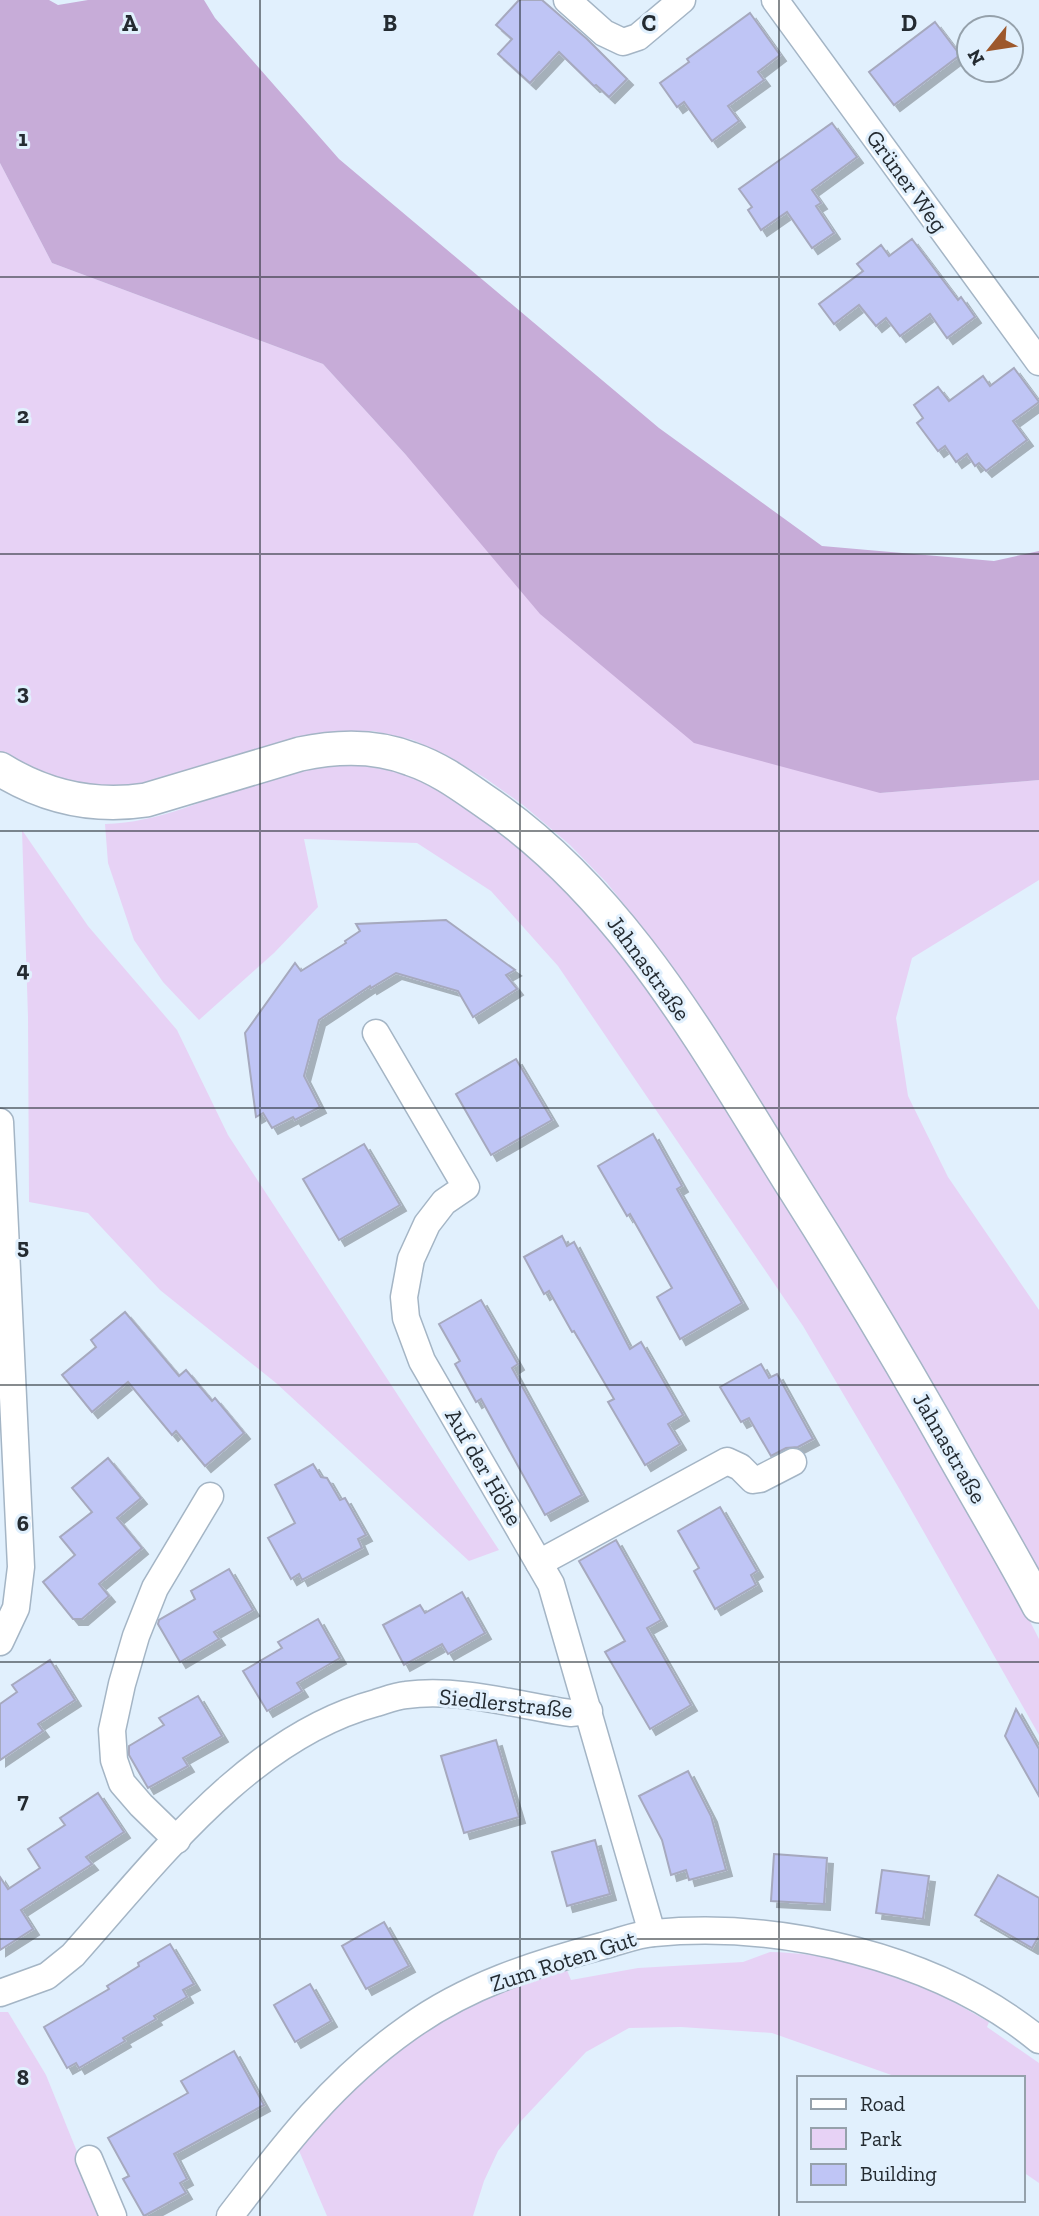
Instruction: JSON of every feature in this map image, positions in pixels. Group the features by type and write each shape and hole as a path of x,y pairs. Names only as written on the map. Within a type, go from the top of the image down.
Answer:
{"street":[{"path":"566,0 604,33 623,43 638,37 682,0"},
{"name":"Grüner Weg","path":"775,0 1039,362"},
{"name":"Jahnastraße","path":"0,769 28,785 65,798 96,803 122,803 146,800 300,754 349,748 410,758 440,772 507,816 574,874 601,903 669,994 824,1235 917,1391 1039,1606"},
{"name":"Auf der Höhe","path":"376,1033 466,1187 444,1202 427,1224 411,1259 404,1297 406,1318 422,1361 551,1584 652,1933"},
{"path":"0,1122 21,1567 16,1608 0,1642"},
{"path":"539,1563 727,1461 740,1467 753,1480 760,1479 793,1461"},
{"path":"177,1840 122,1783 114,1760 111,1730 121,1684 155,1588 210,1496"},
{"name":"Siedlerstraße","path":"0,1993 47,1976 73,1955 211,1804 243,1776 306,1731 337,1716 406,1695 452,1694 570,1713 589,1711"},
{"path":"652,1933 741,1932 798,1938 862,1952 924,1973 950,1985 983,2002 1039,2040"},
{"name":"Zum Roten Gut","path":"230,2216 264,2169 313,2111 362,2064 409,2027 498,1979 553,1959 652,1933"},
{"path":"89,2159 113,2216"}],"green space":[{"path":"0,163 52,263 323,364 406,455 880,793 1039,780 1039,880 912,958 896,1018 908,1096 948,1177 1039,1310 1039,1573 935,1387 838,1227 739,1071 646,932 607,883 570,845 523,805 448,756 413,740 373,731 335,732 305,737 186,775 122,789 61,782 0,751"},
{"path":"313,766 367,766 411,775 451,798 498,827 562,885 620,949 714,1089 906,1399 1017,1596 1039,1639 1039,1735 803,1326 558,966 491,891 417,843 304,839 318,907 274,953 199,1020 163,982 134,940 108,863 105,824 171,813 276,775"},
{"path":"22,830 88,926 177,1030 228,1135 499,1550 469,1561 276,1383 160,1290 88,1213 29,1202 28,1017"},
{"path":"770,1952 848,1962 904,1979 939,1994 989,2022 987,2027 1039,2063 1039,2183 1025,2173 1025,2076 894,2076 772,2033 681,2027 629,2028 586,2052 521,2121 498,2151 484,2181 473,2216 327,2216 297,2146 349,2088 425,2031 466,2006 507,1988 566,1968 571,1980 638,1968 743,1962"},
{"path":"0,2012 8,2012 46,2075 103,2216 0,2216"}],"shaded area":[{"path":"0,0 49,0 58,5 88,0 204,0 215,18 339,159 659,428 822,546 994,561 1039,551 1039,780 880,793 694,743 540,614 406,455 323,364 52,263 0,163"}],"building":[{"path":"519,0 542,0 627,79 609,97 559,52 530,83 498,54 512,39 496,25"},
{"path":"750,13 780,55 758,72 764,80 728,106 739,121 712,141 684,102 677,107 660,83 689,62 687,59"},
{"path":"935,22 955,48 955,59 894,105 869,72"},
{"path":"832,123 857,157 812,190 821,203 816,206 834,233 812,248 787,212 761,230 748,210 752,207 739,189"},
{"path":"912,239 958,300 961,297 975,317 947,338 930,314 900,336 886,318 876,326 859,305 834,324 819,304 863,271 857,264 881,245 889,256"},
{"path":"1014,368 1039,402 1013,421 1027,440 986,471 979,463 975,466 967,454 956,462 945,446 938,451 917,423 923,418 914,405 938,387 949,401 983,376 990,386"},
{"path":"446,920 515,970 506,975 517,989 473,1017 458,991 396,973 371,988 370,986 319,1020 304,1076 320,1107 272,1128 263,1113 256,1117 245,1033 295,963 301,971 346,943 345,941 360,931 356,924"},
{"path":"516,1059 552,1120 491,1155 456,1094"},
{"path":"653,1134 682,1186 677,1189 742,1303 680,1339 657,1297 672,1288 630,1214 627,1216 598,1166"},
{"path":"364,1144 400,1205 339,1240 303,1179"},
{"path":"562,1236 567,1246 574,1242 630,1349 641,1342 683,1415 668,1424 680,1444 645,1465 608,1402 614,1399 549,1291 544,1294 524,1257"},
{"path":"481,1300 518,1364 512,1368 582,1495 545,1515 481,1399 476,1402 455,1364 460,1361 439,1324"},
{"path":"125,1312 179,1376 186,1370 212,1401 215,1398 244,1433 205,1466 176,1431 172,1435 128,1382 92,1412 62,1375 96,1347 91,1340"},
{"path":"761,1364 769,1378 777,1374 813,1439 771,1456 749,1418 741,1422 720,1387"},
{"path":"108,1458 141,1498 117,1518 142,1548 99,1584 109,1596 82,1619 73,1619 43,1582 75,1555 60,1537 92,1512 72,1488"},
{"path":"313,1464 321,1477 327,1478 340,1500 345,1498 366,1535 358,1539 362,1548 302,1580 299,1574 291,1579 268,1538 295,1523 275,1485"},
{"path":"720,1507 757,1571 751,1575 756,1585 715,1609 694,1571 699,1568 678,1531"},
{"path":"616,1540 661,1620 647,1628 691,1705 650,1729 605,1652 625,1641 579,1561"},
{"path":"229,1569 253,1610 214,1632 219,1639 180,1662 158,1624 159,1620 195,1599 191,1591"},
{"path":"462,1592 485,1633 448,1654 442,1644 404,1665 383,1625 420,1605 425,1613"},
{"path":"318,1619 340,1658 297,1683 302,1691 267,1711 243,1671 282,1648 278,1642"},
{"path":"50,1660 75,1700 38,1724 43,1731 0,1760 0,1704 17,1692 12,1685"},
{"path":"198,1696 222,1736 183,1758 188,1766 148,1788 129,1755 129,1746 164,1725 159,1718"},
{"path":"1016,1709 1039,1749 1039,1796 1005,1736"},
{"path":"496,1740 519,1817 464,1833 441,1756"},
{"path":"688,1771 711,1816 726,1870 689,1880 686,1870 671,1875 662,1840 639,1796"},
{"path":"98,1793 124,1832 86,1857 92,1864 21,1910 33,1929 0,1950 0,1877 8,1889 40,1868 28,1849 65,1825 60,1818"},
{"path":"595,1840 610,1894 567,1906 552,1852"},
{"path":"774,1854 827,1858 824,1904 771,1901"},
{"path":"882,1870 929,1876 923,1919 876,1913"},
{"path":"998,1875 1039,1898 1039,1936 1032,1948 975,1915"},
{"path":"384,1922 409,1966 366,1989 342,1946"},
{"path":"170,1944 194,1984 183,1990 187,1997 123,2038 125,2041 79,2068 76,2063 67,2068 44,2027 109,1989 107,1986 139,1966 138,1963"},
{"path":"310,1984 331,2021 295,2042 274,2005"},
{"path":"234,2051 264,2105 174,2154 187,2179 180,2183 186,2193 144,2216 123,2179 129,2176 108,2138 188,2093 181,2081"}]}
